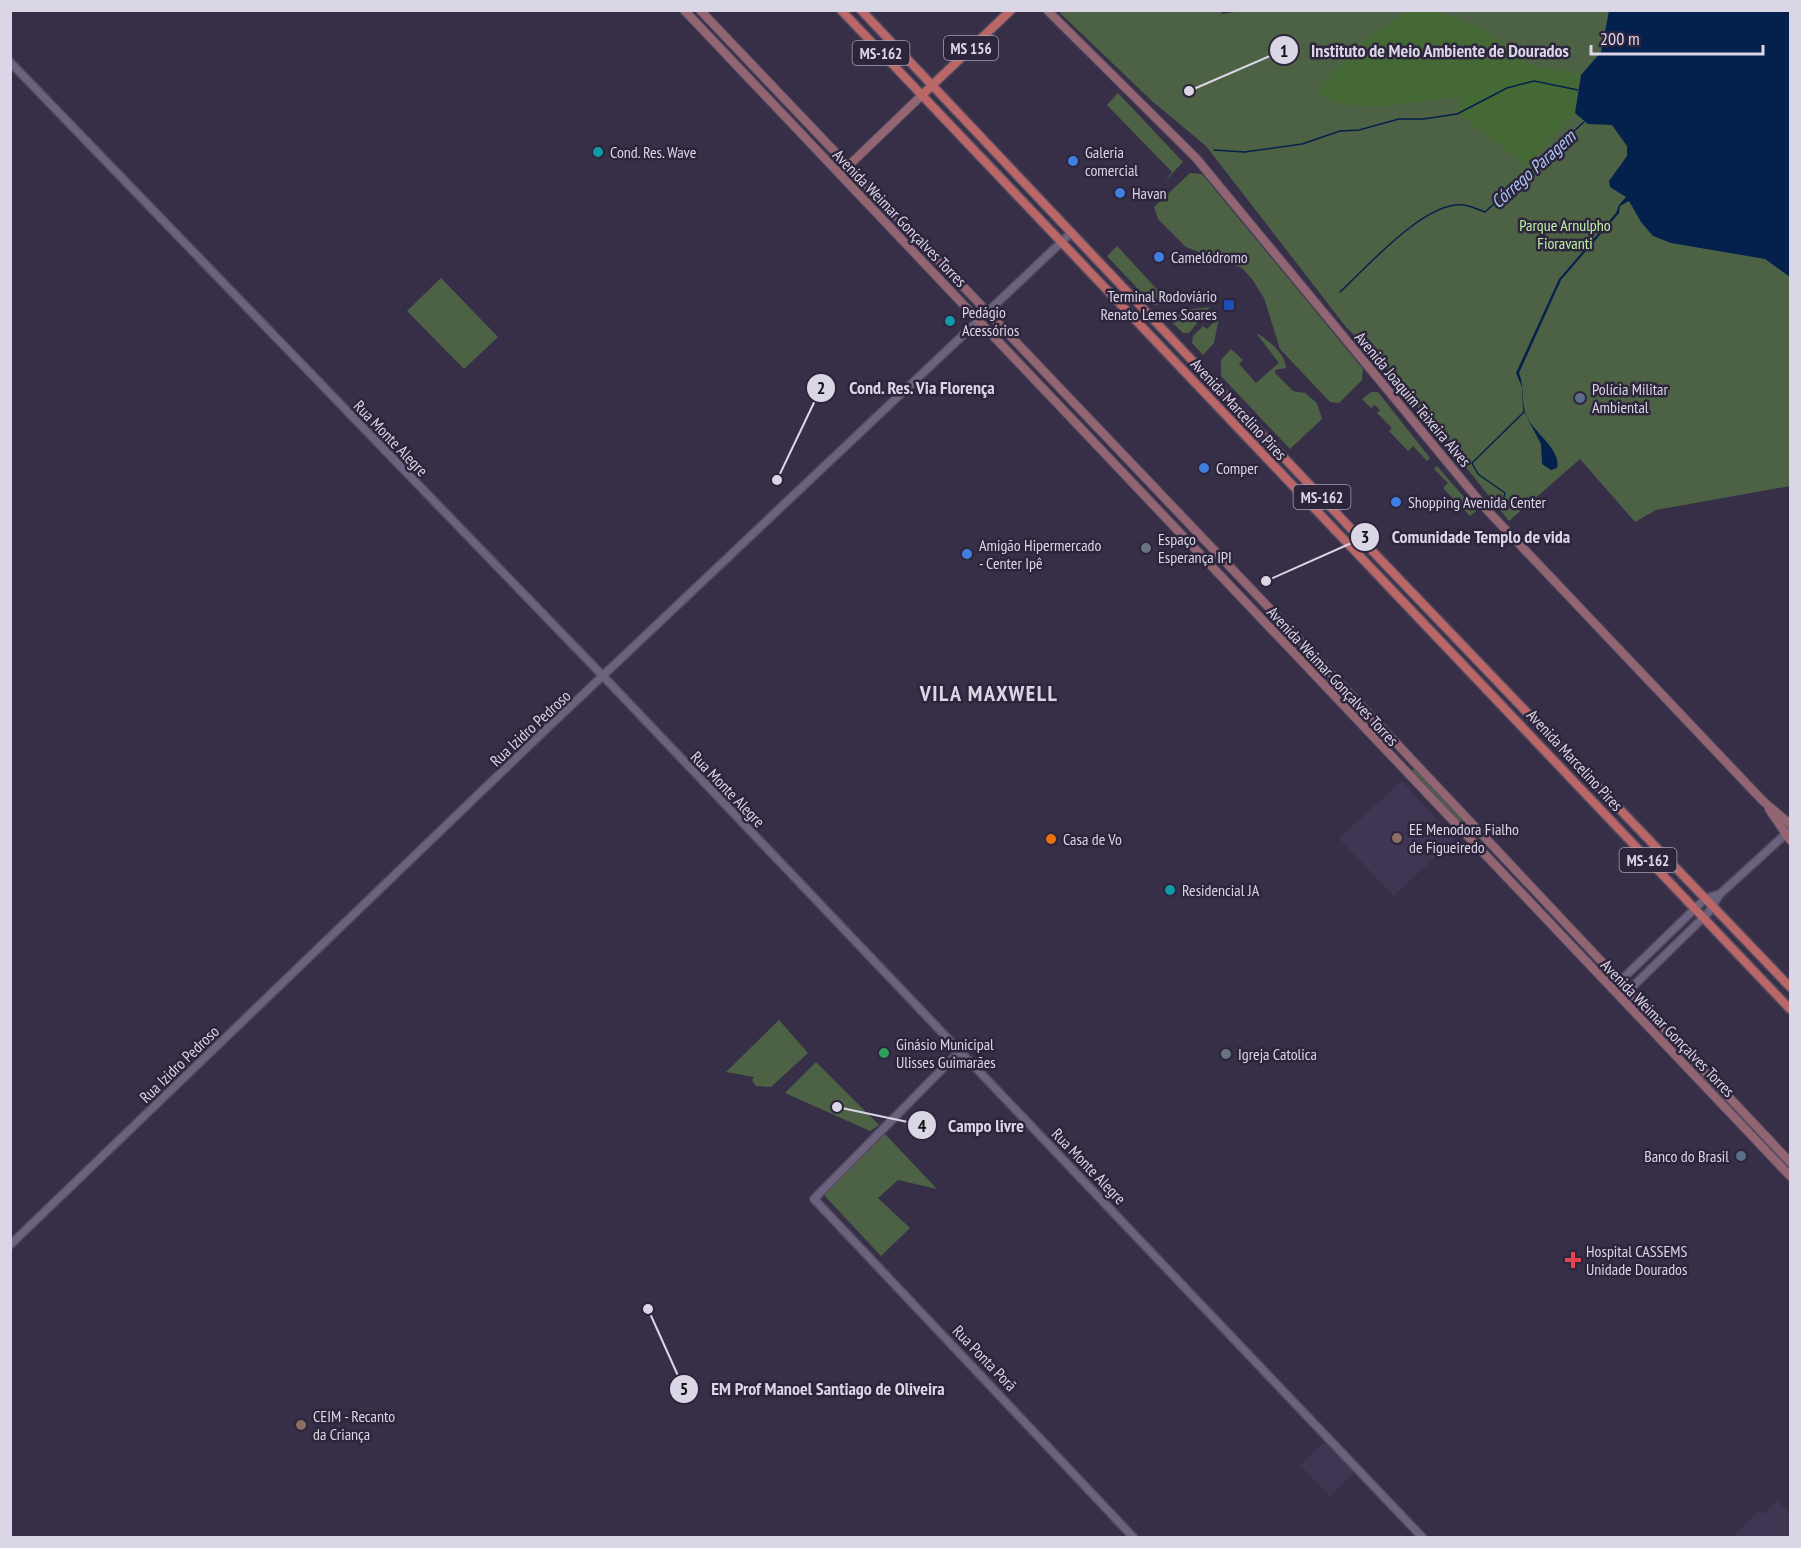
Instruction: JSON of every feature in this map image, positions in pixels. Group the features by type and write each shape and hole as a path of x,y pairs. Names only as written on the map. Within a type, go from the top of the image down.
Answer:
{"main road":[{"name":"Avenida Weimar Gonçalves Torres","path":"684,10 1791,1176"},
{"name":"Avenida Weimar Gonçalves Torres","path":"700,10 1791,1162"},
{"name":"Avenida Marcelino Pires","path":"841,10 1791,1009"},
{"name":"Avenida Marcelino Pires","path":"861,10 1791,987"},
{"name":"MS 156","path":"922,95 1011,10"},
{"name":"Avenida Joaquim Teixeira Alves","path":"1047,10 1196,158 1486,509 1763,801 1789,835"},
{"path":"840,174 922,95"},
{"path":"1205,393 1216,384"},
{"path":"1487,689 1498,679"},
{"path":"1555,761 1566,751"},
{"name":"Avenida Joaquim Teixeira Alves","path":"1763,801 1791,824"}],"street":[{"name":"Rua Monte Alegre","path":"10,62 604,677 1423,1538"},
{"name":"Rua Izidro Pedroso","path":"10,1245 533,742 1071,233"},
{"path":"1621,998 1703,918 1714,906 1720,894 1789,835"},
{"path":"1612,989 1706,898 1720,894"},
{"path":"1658,945 1666,954"},
{"name":"Rua Ponta Porã","path":"961,1050 814,1199 1134,1538"}],"shaded area":[{"name":"EE Menodora Fialho de Figueiredo","path":"1402,781 1455,839 1393,896 1339,838"},
{"path":"1324,1442 1354,1472 1330,1496 1300,1465"},
{"path":"1778,1501 1788,1512 1790,1510 1790,1537 1733,1537 1760,1511 1764,1514"}],"green space":[{"name":"Parque Arnulpho Fioravanti","path":"1219,10 1223,14 1244,10 1790,11 1790,486 1656,510 1635,522 1580,459 1509,521 1384,365 1346,327 1206,146 1152,101 1058,11"},
{"path":"1409,11 1442,13 1483,29 1529,65 1579,74 1575,113 1527,165 1466,120 1458,111 1460,100 1453,97 1387,106 1370,106 1337,102 1322,96 1319,88 1350,55 1383,26"},
{"path":"1118,93 1183,162 1164,182 1172,172 1107,105"},
{"path":"1190,173 1202,174 1363,369 1362,380 1339,403 1330,402 1280,349 1264,298 1242,268 1186,247 1158,219 1154,207"},
{"path":"1117,246 1166,299 1164,304 1153,305 1107,256"},
{"path":"441,278 498,337 464,369 407,311"},
{"path":"1210,307 1189,333 1183,333 1171,321 1185,310"},
{"path":"1219,317 1214,343 1203,355 1192,343 1193,336 1203,326 1207,329"},
{"path":"1256,333 1271,343 1283,358 1286,368 1275,370 1275,373 1293,391 1305,393 1317,403 1322,419 1290,449 1221,376 1221,360 1231,349 1243,360 1239,364 1256,383 1279,363"},
{"path":"1371,392 1378,392 1430,458 1427,461 1413,446 1408,451 1389,431 1392,428 1377,413 1380,410 1375,405 1371,408 1362,399"},
{"path":"1437,466 1476,511 1470,516 1443,488 1448,483 1434,469"},
{"path":"1415,768 1473,830 1472,832 1469,832 1411,771"},
{"path":"779,1020 808,1053 771,1087 756,1086 752,1080 754,1077 726,1072"},
{"path":"816,1062 879,1125 870,1131 785,1093"},
{"path":"885,1134 937,1189 898,1180 878,1198 910,1228 881,1256 824,1195"}],"water":[{"path":"1609,11 1790,11 1790,277 1765,259 1671,243 1653,236 1641,222 1629,201 1620,206 1619,213 1561,280 1519,373 1522,384 1526,415 1551,448 1557,461 1557,468 1551,470 1542,464 1541,444 1523,410 1522,387 1516,373 1559,279 1616,213 1619,205 1626,197 1610,187 1609,181 1627,156 1627,146 1612,125 1588,124 1575,113 1581,75 1601,52"}],"waterway":[{"path":"1214,150 1244,152 1302,144 1340,131 1359,130 1399,119 1423,119 1457,114 1507,88 1534,81 1578,90"},
{"name":"Córrego Paragem","path":"1340,292 1397,238 1432,213 1448,207 1463,205 1485,212 1584,122"},
{"path":"1498,507 1502,504 1505,493 1478,474 1472,463 1524,412"}],"place":[{"name":"Instituto de Meio Ambiente de Dourados","path":"1189,91"},
{"name":"Cond. Res. Wave","path":"598,152"},
{"name":"Galeria comercial","path":"1073,161"},
{"name":"Havan","path":"1120,193"},
{"name":"Camelódromo","path":"1159,257"},
{"name":"Terminal Rodoviário Renato Lemes Soares","path":"1229,305"},
{"name":"Pedágio Acessórios","path":"950,321"},
{"name":"Polícia Militar Ambiental","path":"1580,398"},
{"name":"Comper","path":"1204,468"},
{"name":"Cond. Res. Via Florença","path":"777,480"},
{"name":"Shopping Avenida Center","path":"1396,502"},
{"name":"Espaço Esperança IPI","path":"1146,548"},
{"name":"Amigão Hipermercado - Center Ipê","path":"967,554"},
{"name":"Comunidade Templo de vida","path":"1266,581"},
{"name":"EE Menodora Fialho de Figueiredo","path":"1397,838"},
{"name":"Casa de Vo","path":"1051,839"},
{"name":"Residencial JA","path":"1170,890"},
{"name":"Ginásio Municipal Ulisses Guimarães","path":"884,1053"},
{"name":"Igreja Catolica","path":"1226,1054"},
{"name":"Campo livre","path":"837,1107"},
{"name":"Banco do Brasil","path":"1741,1156"},
{"name":"Hospital CASSEMS Unidade Dourados","path":"1573,1260"},
{"name":"EM Prof Manoel Santiago de Oliveira","path":"648,1309"},
{"name":"CEIM - Recanto da Criança","path":"301,1425"}],"district":[{"name":"VILA MAXWELL","path":"989,693"}]}
